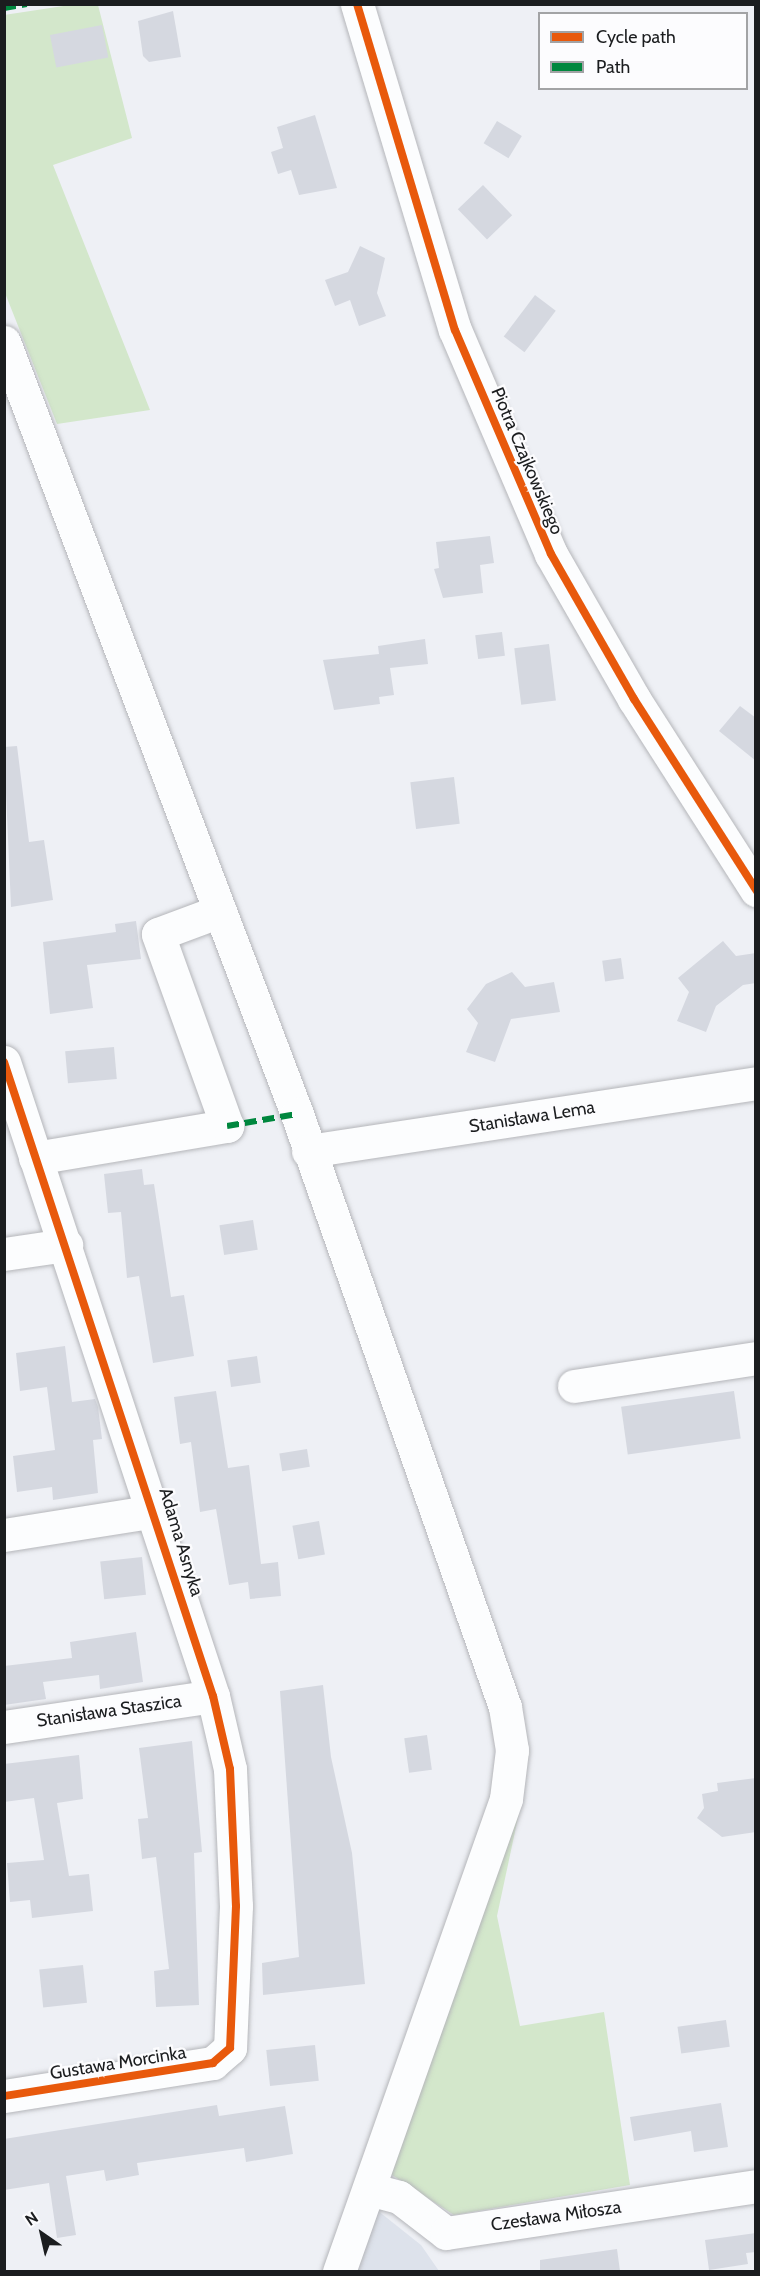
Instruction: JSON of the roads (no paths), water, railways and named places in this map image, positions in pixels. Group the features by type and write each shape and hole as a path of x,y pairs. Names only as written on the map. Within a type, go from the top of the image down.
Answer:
{"street":[{"name":"Piotra Czajkowskiego","path":"357,4 455,330 551,554 633,699 756,890"},
{"path":"4,342 220,911 308,1151 505,1707 512,1750 506,1799 339,2271"},
{"path":"35,1158 227,1126 158,934 220,911"},
{"name":"Adama Asnyka","path":"4,1062 156,1511 213,1696 230,1769 236,1836 230,2048"},
{"name":"Stanisława Lema","path":"308,1151 756,1083"},
{"path":"4,1254 66,1245"},
{"path":"574,1386 756,1358"},
{"path":"4,1535 156,1511"},
{"name":"Stanisława Staszica","path":"4,1727 213,1696"},
{"name":"Gustawa Morcinka","path":"4,2096 213,2063 230,2048"},
{"name":"Czesława Miłosza","path":"369,2188 399,2197 446,2233 756,2186"}]}
